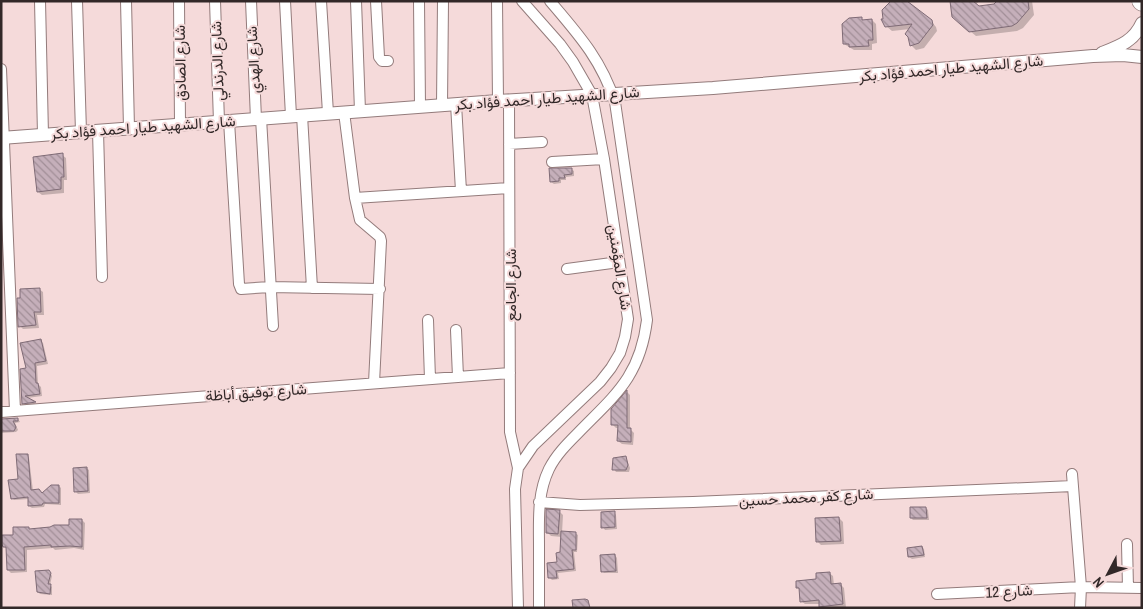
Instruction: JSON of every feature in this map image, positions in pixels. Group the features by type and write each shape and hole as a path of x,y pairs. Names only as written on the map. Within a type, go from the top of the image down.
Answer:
{"street":[{"path":"40,1 43,135"},
{"path":"77,1 80,132"},
{"path":"126,1 129,128"},
{"name":"شارع الصادق","path":"179,1 180,124"},
{"name":"شارع الدرندلي","path":"215,1 240,287 243,290 270,287"},
{"name":"شارع الهدي","path":"251,1 273,326"},
{"path":"285,1 312,288"},
{"path":"321,1 328,113"},
{"path":"356,1 360,111"},
{"path":"376,1 379,57 382,61 388,61"},
{"path":"420,1 420,106"},
{"path":"442,105 443,1"},
{"name":"شارع الجامع","path":"497,1 509,144 510,432 518,468"},
{"name":"شارع المؤمنين","path":"518,608 515,489 518,468 532,446 600,382 611,368 620,353 626,336 628,319 604,159 592,96 573,62 522,1"},
{"name":"شارع المؤمنين","path":"539,608 539,502 543,484 560,452 629,377 639,359 647,320 613,94 591,50 550,1"},
{"name":"شارع الشهيد طيار احمد فؤاد بكر","path":"1093,56 1122,45 1132,39 1142,23"},
{"name":"شارع الشهيد طيار احمد فؤاد بكر","path":"2,138 504,100 723,87 1093,56 1124,55 1142,57"},
{"path":"1,69 2,138 15,411"},
{"path":"456,104 461,191"},
{"path":"344,112 355,198 360,220 380,237 381,241 374,383"},
{"path":"98,130 102,277"},
{"path":"509,144 542,142"},
{"path":"552,162 604,159"},
{"path":"355,198 509,188"},
{"path":"567,269 619,262"},
{"path":"270,287 380,289"},
{"path":"428,320 430,379"},
{"path":"456,330 458,377"},
{"name":"شارع توفيق أباظة","path":"1,412 510,373"},
{"path":"1072,474 1080,608"},
{"name":"شارع كفر محمد حسين","path":"539,502 580,505 693,502 1073,486"},
{"path":"1127,544 1128,588"},
{"name":"شارع 12","path":"937,594 1080,587 1142,588"}],"building":[{"path":"891,1 907,1 932,20 933,25 919,43 910,46 908,37 905,34 912,24 885,27 881,19 883,19 882,10"},
{"path":"950,1 973,1 979,6 994,4 997,1 1028,1 1029,9 1012,26 969,32 952,17"},
{"path":"862,17 862,20 872,19 873,40 868,40 869,46 849,47 849,44 843,44 842,24 849,18"},
{"path":"63,153 64,177 61,177 61,189 37,192 33,157"},
{"path":"549,168 572,168 572,174 564,175 565,178 559,178 559,181 550,182"},
{"path":"40,288 41,312 34,312 36,325 18,327 17,298 20,298 20,289"},
{"path":"41,339 46,361 35,363 36,383 38,383 40,394 25,396 36,402 22,404 20,369 26,368 20,343"},
{"path":"627,390 627,428 631,428 631,442 617,441 618,425 611,425 611,409"},
{"path":"18,418 18,421 13,421 16,427 14,431 1,431 1,419"},
{"path":"16,454 28,454 31,490 39,489 42,493 51,485 59,485 59,503 43,503 42,505 28,506 28,497 11,499 8,480 18,479"},
{"path":"626,456 628,465 626,470 612,470 613,458"},
{"path":"87,467 88,491 74,492 73,468"},
{"path":"910,507 926,507 927,518 910,518"},
{"path":"546,509 560,510 558,534 546,533"},
{"path":"615,511 615,527 601,528 601,512"},
{"path":"839,517 841,541 816,542 815,518"},
{"path":"69,519 82,519 82,547 51,547 51,545 24,547 25,570 7,570 6,547 3,547 2,544 2,535 13,535 13,527 29,527 29,529 69,525"},
{"path":"561,531 576,532 576,550 572,550 574,569 556,571 557,578 548,578 547,563 557,562 556,553 560,552"},
{"path":"922,546 924,555 908,557 907,548"},
{"path":"615,554 616,571 601,572 600,555"},
{"path":"49,570 51,573 48,584 51,584 50,594 37,592 35,571"},
{"path":"830,572 831,584 841,583 843,604 819,607 819,600 800,602 799,588 796,588 796,581 816,579 816,573"},
{"path":"572,600 588,600 590,608 573,608"}]}
